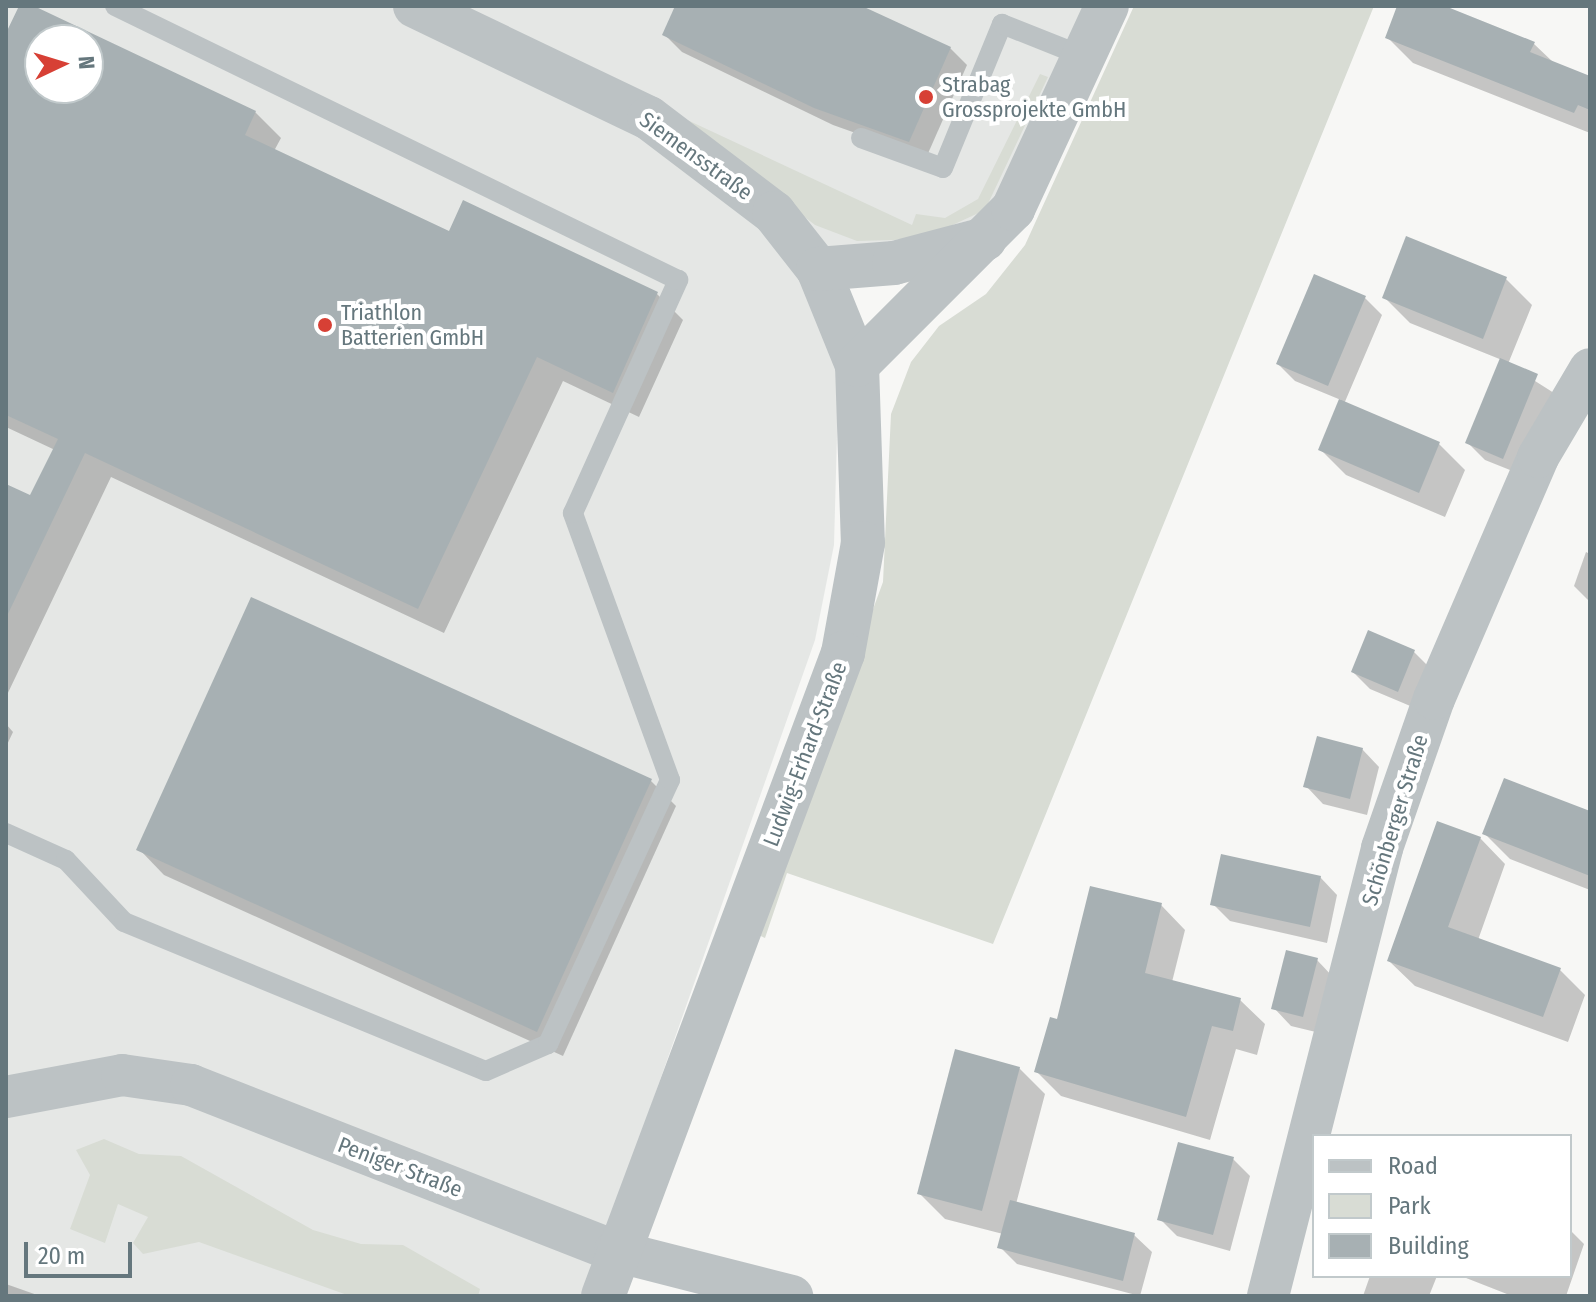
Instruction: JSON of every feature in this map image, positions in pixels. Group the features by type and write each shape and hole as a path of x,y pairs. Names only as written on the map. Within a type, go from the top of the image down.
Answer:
{"street":[{"path":"857,365 1013,209 1107,6"},
{"name":"Siemensstraße","path":"437,11 649,118 774,213 818,269 857,365"},
{"path":"818,269 894,263 985,239"},
{"name":"Ludwig-Erhard-Straße","path":"603,1296 615,1251 843,653 863,543 857,365"},
{"name":"Schönberger Straße","path":"1268,1296 1382,848 1429,714 1538,457 1590,369"},
{"name":"Peniger Straße","path":"6,1097 122,1075 191,1085 615,1251 792,1296"}],"lane":[{"path":"6,833 66,860 124,922 486,1071 548,1044 670,780 573,513 678,280 115,6"},
{"path":"861,138 943,168 1002,24 1085,57"}],"shaded area":[{"path":"6,6 1107,6 1013,209 842,254 834,545 815,640 584,1296 6,1296"}],"green space":[{"path":"1134,6 1374,6 993,944 787,873 765,938 754,933 883,582 891,414 911,362 939,326 986,294 1025,245"},
{"path":"1040,74 1048,77 985,210 931,235 894,240 857,241 815,225 668,111 912,225 916,214 945,218 978,199"},
{"path":"104,1139 139,1154 181,1156 313,1230 361,1244 403,1245 480,1289 478,1296 350,1296 199,1242 143,1254 133,1243 148,1217 118,1204 105,1243 70,1229 90,1175 76,1150"}],"building":[{"name":"Triathlon Batterien GmbH","path":"19,6 34,6 72,24 24,24 24,104 104,104 104,39 256,111 245,135 449,231 463,200 658,292 613,393 537,357 418,609 85,453 6,618 6,484 30,495 58,439 6,415 6,33"},
{"path":"675,6 862,6 951,47 909,142 814,108 662,35"},
{"path":"1397,6 1445,6 1535,42 1530,52 1590,76 1590,110 1578,105 1574,113 1385,38"},
{"path":"1406,236 1507,277 1483,339 1382,298"},
{"path":"1314,274 1366,296 1328,386 1276,364"},
{"path":"1500,358 1538,374 1503,459 1465,443"},
{"path":"1339,399 1440,442 1419,493 1318,450"},
{"path":"251,597 652,779 537,1032 136,850"},
{"path":"1368,630 1415,650 1398,692 1351,672"},
{"path":"1317,736 1363,748 1350,799 1303,787"},
{"path":"1504,778 1590,811 1590,876 1482,834"},
{"path":"1437,821 1481,837 1448,927 1561,968 1543,1017 1387,961"},
{"path":"1221,854 1321,876 1310,927 1210,905"},
{"path":"1090,886 1162,903 1145,973 1241,998 1233,1031 1212,1026 1186,1117 1034,1072 1050,1017 1057,1019"},
{"path":"1286,950 1318,958 1303,1017 1271,1009"},
{"path":"955,1049 1020,1067 982,1211 917,1194"},
{"path":"1178,1142 1234,1157 1213,1235 1157,1220"},
{"path":"1010,1200 1135,1233 1123,1281 997,1248"}],"place":[{"name":"Strabag Grossprojekte GmbH","path":"926,97"},
{"name":"Triathlon Batterien GmbH","path":"325,325"}]}
